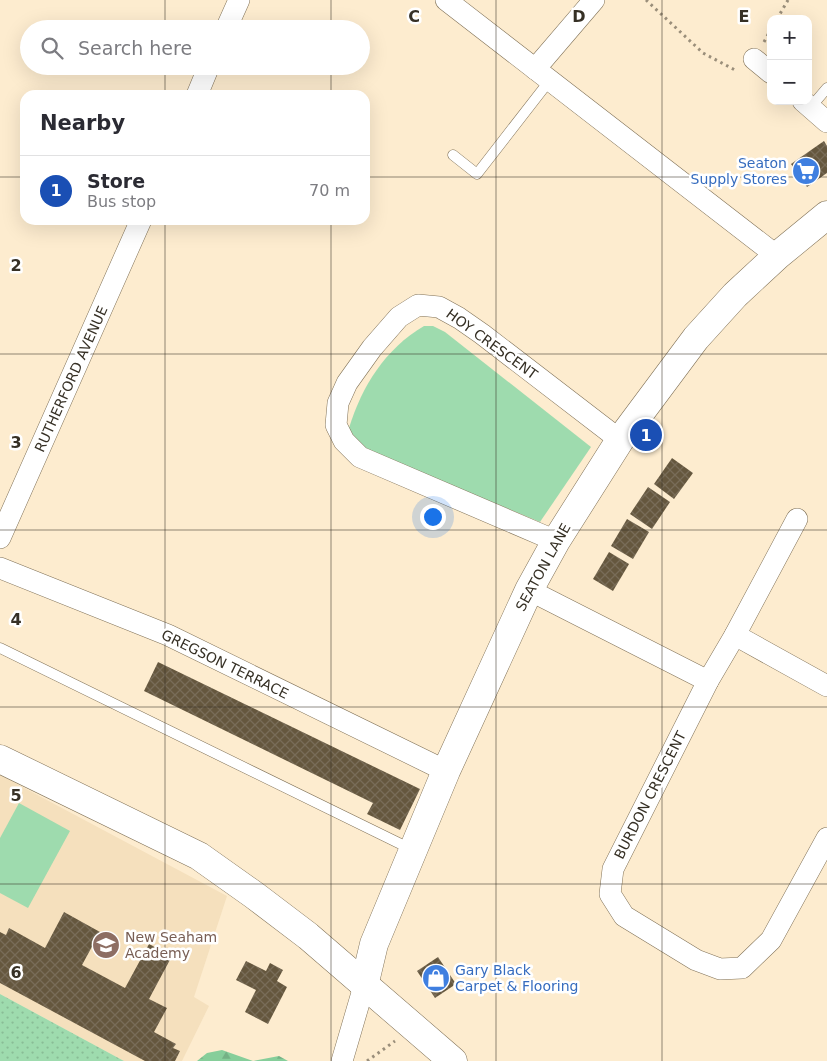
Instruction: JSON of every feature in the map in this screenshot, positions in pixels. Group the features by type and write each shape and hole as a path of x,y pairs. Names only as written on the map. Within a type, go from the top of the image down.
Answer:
{"main road":[{"name":"SEATON LANE","path":"364,986 374,944 446,771 529,590 556,541 620,440 696,338 735,295 777,256 827,215"},
{"path":"0,759 199,856 254,894 308,936 453,1061"}],"street":[{"path":"230,20 239,0"},
{"path":"446,0 777,256"},
{"path":"543,74 594,0"},
{"path":"754,59 767,70"},
{"path":"199,90 205,75"},
{"path":"808,105 827,122"},
{"name":"RUTHERFORD AVENUE","path":"0,538 139,225"},
{"name":"HOY CRESCENT","path":"556,541 360,457 344,441 336,425 338,403 347,382 372,348 399,317 418,306 440,307 482,334 620,440"},
{"name":"BURDON CRESCENT","path":"797,519 736,635 708,681 613,869 610,894 624,916 696,960 720,969 742,968 771,940 827,838"},
{"name":"GREGSON TERRACE","path":"0,568 168,635 446,771"},
{"path":"529,590 708,681"},
{"path":"736,635 827,686"},
{"path":"342,1061 364,986"}],"lane":[{"path":"453,155 477,174 543,74"},
{"path":"812,100 827,88"},
{"path":"0,648 414,850"}],"path":[{"path":"646,0 703,53 739,72 754,59"},
{"path":"779,15 788,0"},
{"path":"367,1061 395,1041"}],"shaded area":[{"name":"New Seaham Academy","path":"0,775 227,896 194,997 209,1006 182,1061 124,1061 0,994"}],"green space":[{"path":"424,326 433,326 445,332 591,447 540,522 371,452 359,445 349,428 368,383 387,357 410,335"},
{"path":"19,803 70,831 28,908 0,893 0,838"},
{"path":"0,994 124,1061 0,1061"},
{"path":"222,1050 253,1061 197,1061 207,1053"},
{"path":"279,1056 288,1061 253,1061"}],"building":[{"path":"824,141 827,146 827,173 807,187 791,164"},
{"path":"672,458 693,473 674,499 654,484"},
{"path":"648,487 670,502 652,529 630,514"},
{"path":"627,519 649,532 633,559 611,546"},
{"path":"609,552 629,564 613,591 593,579"},
{"path":"158,662 420,789 400,830 367,814 373,803 144,691"},
{"path":"64,912 100,932 82,965 125,988 149,944 172,956 149,999 167,1008 154,1032 176,1044 173,1048 180,1051 175,1061 145,1061 0,983 0,932 6,935 9,928 45,948"},
{"name":"Gary Black Carpet & Flooring","path":"438,957 456,984 435,998 417,971"},
{"path":"246,961 266,971 270,963 283,970 277,981 287,987 268,1024 245,1012 256,990 236,980"}],"place":[{"name":"Seaton Supply Stores","path":"806,171"},
{"name":"Store","path":"646,435"},
{"name":"New Seaham Academy","path":"106,945"},
{"name":"Gary Black Carpet & Flooring","path":"436,978"}]}
